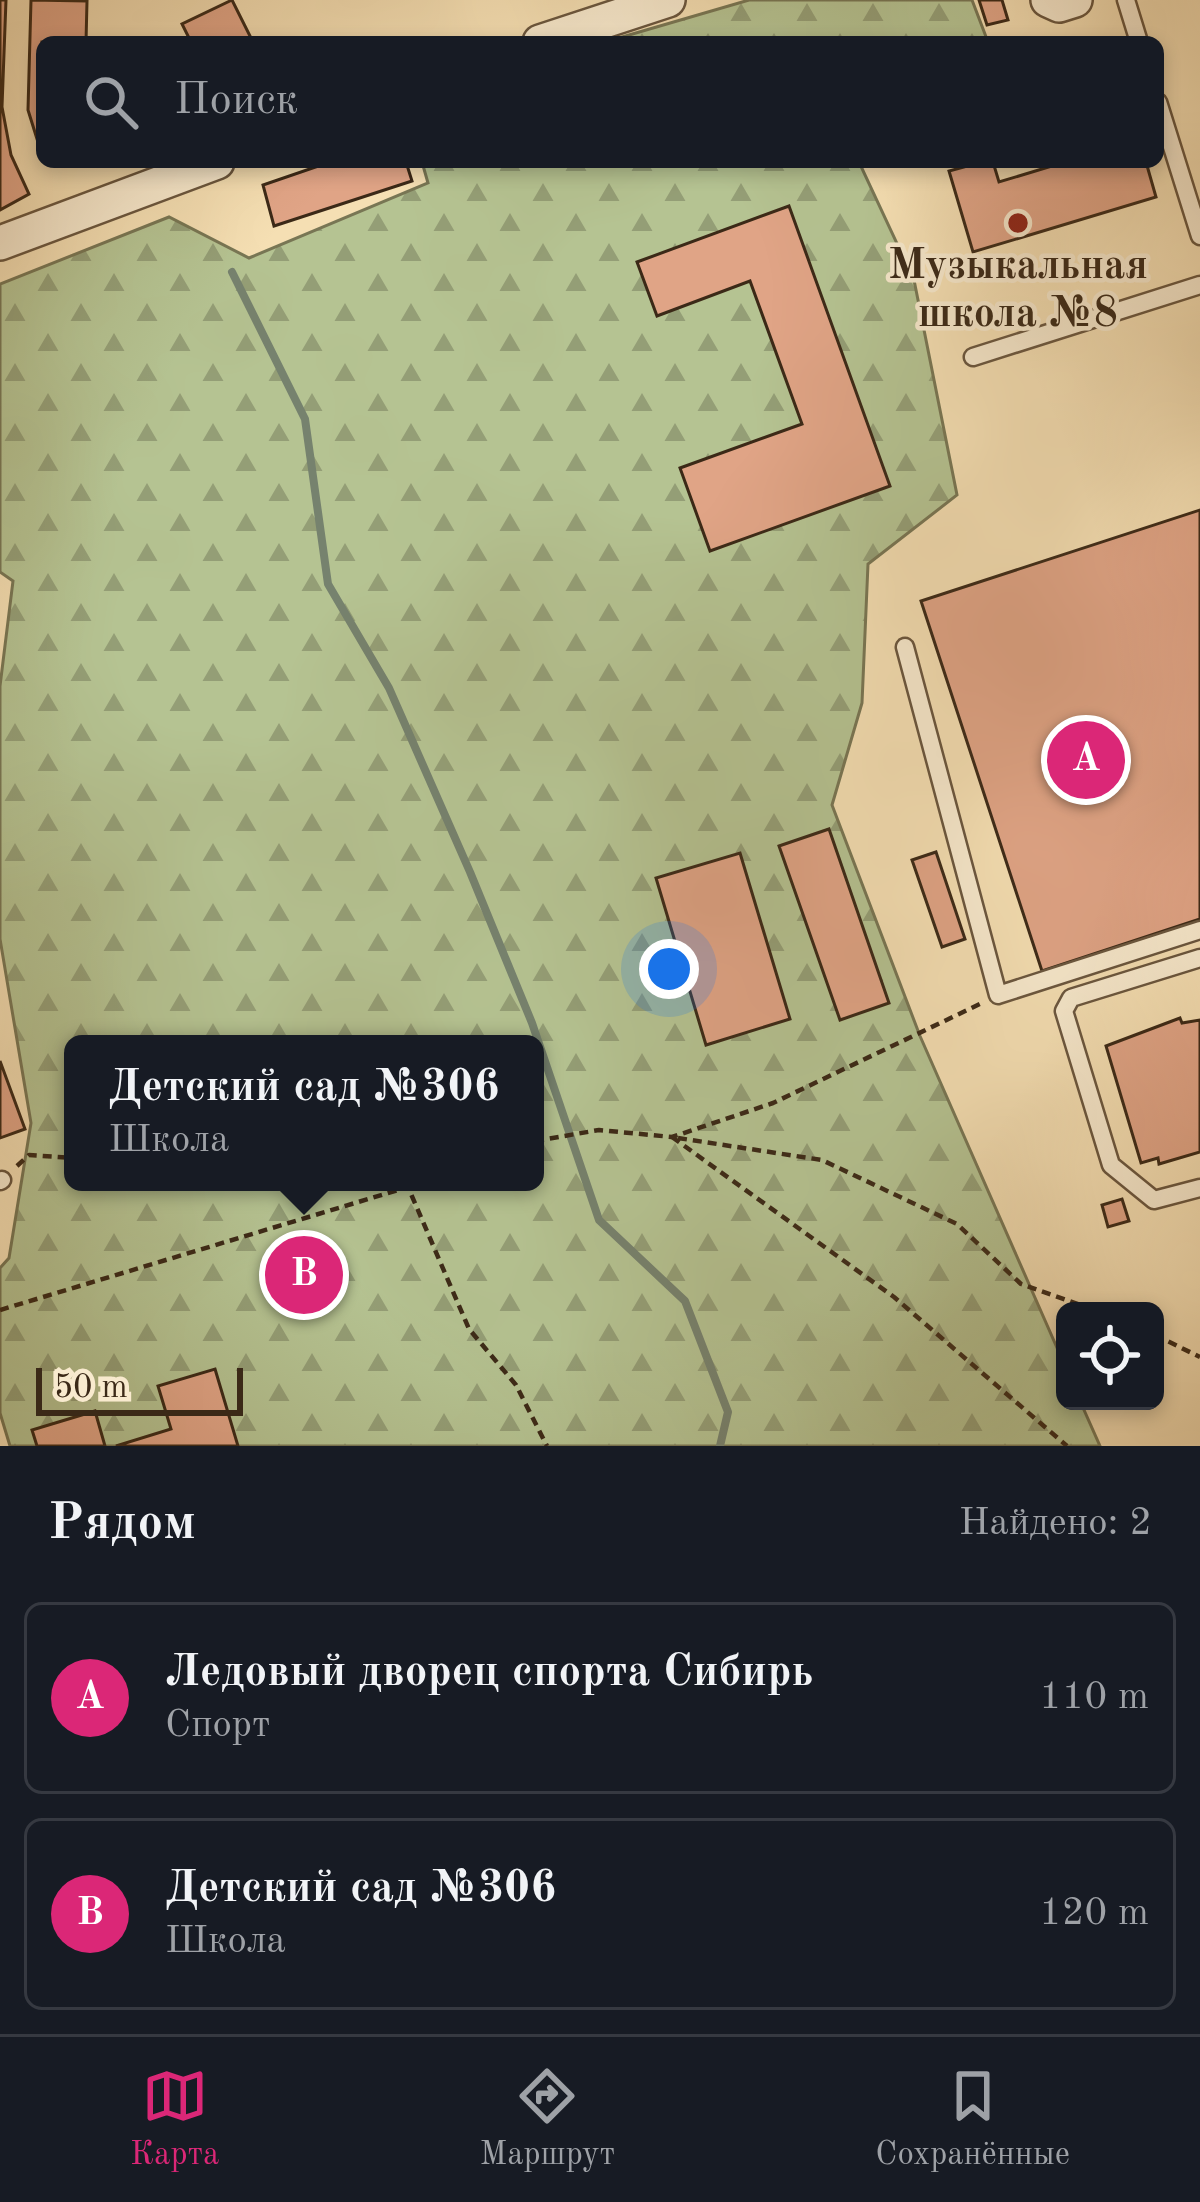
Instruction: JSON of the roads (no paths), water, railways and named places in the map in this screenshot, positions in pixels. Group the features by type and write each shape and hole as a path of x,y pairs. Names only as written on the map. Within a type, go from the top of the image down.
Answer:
{"street":[{"path":"556,24 668,0"},
{"path":"1048,0 1058,5 1075,0"},
{"path":"0,243 201,168"}],"lane":[{"path":"1126,0 1137,36"},
{"path":"1164,121 1200,236"},
{"path":"973,357 1200,285"},
{"path":"905,647 998,995 1200,930"},
{"path":"1200,958 1071,998 1064,1011 1111,1165 1154,1200 1200,1188"}],"waterway":[{"path":"232,272 305,419 328,584 389,688 536,1035"},
{"path":"544,1058 599,1220 685,1301 728,1412 720,1446"}],"place":[{"name":"Музыкальная школа №8","path":"1018,223"},
{"name":"Ледовый дворец спорта Сибирь","path":"1086,760"},
{"name":"Детский сад №306","path":"304,1275"}]}
